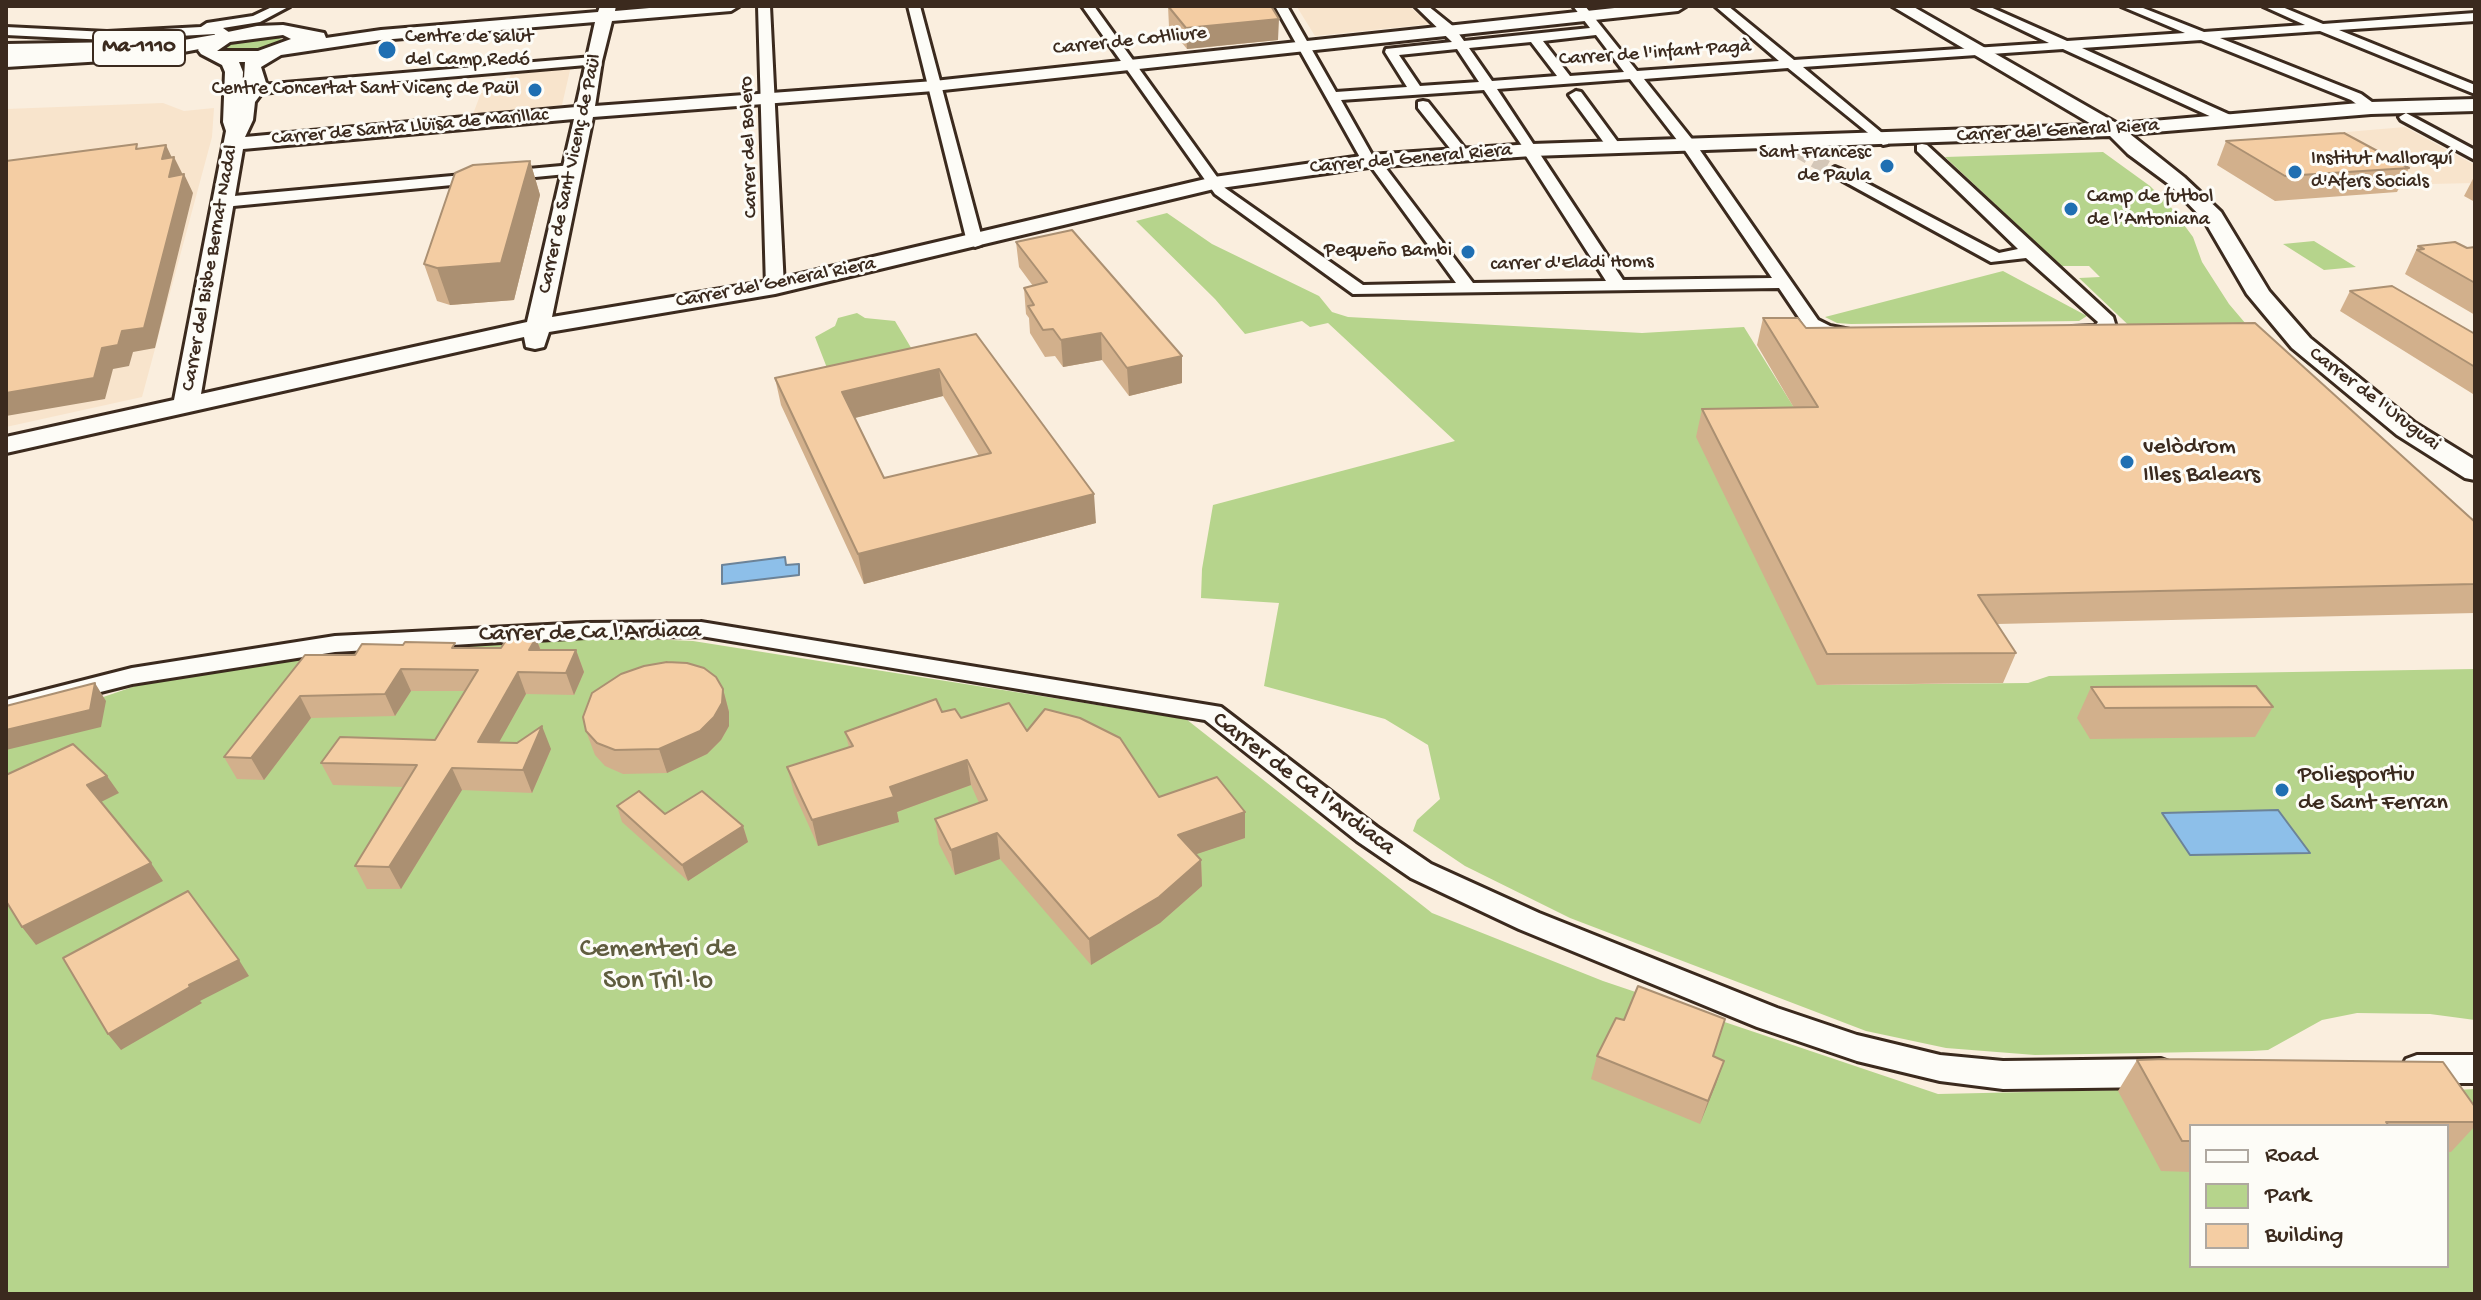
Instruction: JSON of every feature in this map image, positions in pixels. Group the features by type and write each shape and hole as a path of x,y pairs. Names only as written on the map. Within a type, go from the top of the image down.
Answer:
{"highway":[{"path":"6,53 58,50"},
{"path":"6,53 129,54"}],"main road":[{"name":"Ma-1110","path":"58,50 178,47 221,55"},
{"path":"129,54 221,55"}],"street":[{"path":"85,34 221,26 269,16 284,6"},
{"path":"289,42 288,27 294,6"},
{"path":"221,55 243,58 289,42 607,11 731,6"},
{"name":"Carrer del Bolero","path":"764,6 775,287"},
{"path":"914,6 975,242"},
{"path":"1088,6 1217,187"},
{"path":"1281,6 1373,164 1468,288"},
{"path":"1421,6 1455,37 1617,285"},
{"name":"Carrer de Cotlliure","path":"585,112 934,86 1304,46 1455,37 1584,10 1678,6"},
{"path":"1721,6 1883,141"},
{"path":"1900,6 2120,135"},
{"path":"1978,6 2232,121"},
{"path":"2127,6 2356,97 2371,108"},
{"path":"2269,6 2475,90"},
{"path":"2398,6 2461,30"},
{"path":"1584,10 1692,149 1812,324 1842,335 1872,335"},
{"name":"Carrer de Sant Vicenç de Paül","path":"537,334 585,112 593,61 607,11"},
{"name":"Carrer de l'infant Pagà","path":"1333,96 2475,17"},
{"path":"6,31 85,34 217,30 224,33 221,55"},
{"path":"221,55 264,30 289,42"},
{"path":"1416,91 1391,52 1455,37 1601,31"},
{"path":"1533,36 1567,80"},
{"name":"Carrer del Bisbe Bernat Nadal","path":"186,406 235,138 244,120 246,101 257,87 252,65 289,42"},
{"name":"Carrer del Bisbe Bernat Nadal","path":"221,55 234,72 232,122 235,138"},
{"path":"232,92 257,87 593,61"},
{"path":"1576,95 1615,148"},
{"path":"1423,105 1461,153"},
{"name":"Carrer del General Riera","path":"6,445 367,366 775,287 1217,187 1373,164 1461,153 2120,135 2371,108 2475,105"},
{"name":"Carrer de Santa Lluïsa de Marillac","path":"235,138 585,112"},
{"name":"Carrer del General Riera","path":"1373,164 1615,148 1922,148 2406,117 2475,116"},
{"path":"2406,117 2475,156"},
{"name":"Carrer de l'Uruguai","path":"2120,135 2180,169 2232,215 2286,300 2330,349 2394,402 2475,456"},
{"name":"Carrer de l'Uruguai","path":"2120,135 2177,181 2213,217 2259,294 2301,343 2406,429 2475,472"},
{"path":"1922,148 2107,321 2107,327 2098,331 2053,332"},
{"path":"223,202 572,170"},
{"path":"1835,172 1997,258 2030,252"},
{"name":"Carrer del General Riera","path":"537,334 782,296 1217,187"},
{"name":"carrer d'Eladi Homs","path":"1217,187 1359,290 1786,283"},
{"name":"Carrer de Ca l'Ardiaca","path":"6,708 132,676 335,644 586,630 701,629 1212,713 1367,834 1421,871 1529,921 1768,1018 1857,1048 1940,1068 2003,1075 2188,1072"},
{"path":"2395,1070 2475,1069"}],"shaded area":[{"path":"1409,6 1431,24 1315,36 1297,7"},
{"name":"Centre Concertat Sant Vicenç de Paül","path":"571,66 562,105 473,114 481,93 505,91 512,71"},
{"path":"163,103 184,111 214,108 212,137 142,397 6,427 6,109"},
{"path":"2405,127 2475,165 2475,183 2431,184 2335,133"}],"green space":[{"path":"275,36 283,40 270,48 253,52 229,52 224,48 231,42"},
{"path":"2103,152 2150,186 2170,206 2193,237 2202,262 2229,304 2257,337 2141,337 2079,278 2100,277 2089,266 2061,266 1945,157"},
{"path":"1167,213 1212,244 1319,296 1332,312 1348,317 1642,333 1744,327 1811,435 1817,685 2028,683 2049,676 2475,669 2475,1020 2430,1014 2357,1013 2322,1020 2268,1050 2252,1051 2035,1055 1946,1048 1866,1031 1570,918 1465,866 1413,831 1417,820 1440,799 1428,745 1385,719 1264,686 1279,603 1201,598 1202,569 1213,505 1455,441 1328,323 1310,327 1302,321 1245,334 1215,299 1136,221"},
{"path":"2314,241 2356,267 2324,270 2283,244"},
{"path":"2003,271 2087,316 2079,321 1851,324 1837,323 1825,317"},
{"path":"857,313 865,318 895,321 913,351 827,368 815,337 835,326 838,318"},
{"name":"Cementeri de Son Tril·lo","path":"624,638 693,641 1186,719 1432,913 1603,981 1938,1094 2118,1090 2417,1092 2475,1089 2475,1294 6,1294 6,714 74,707 150,681 330,651 454,643"}],"water":[{"path":"785,557 786,565 799,564 799,575 722,584 722,565"},
{"path":"2278,810 2310,853 2190,855 2162,813"}],"building":[{"path":"1168,6 1271,6 1279,19 1186,28"},
{"path":"2344,133 2409,168 2285,176 2226,141"},
{"path":"137,144 136,149 166,145 162,159 174,157 169,177 184,174 144,328 122,331 118,345 102,348 94,378 6,393 6,161"},
{"path":"530,161 501,263 437,268 424,264 455,173 473,165"},
{"path":"1072,230 1182,356 1127,368 1101,333 1061,340 1053,329 1043,330 1028,306 1034,305 1024,288 1047,282 1016,242"},
{"path":"2455,242 2467,248 2475,247 2475,283 2417,250 2424,249 2418,246"},
{"path":"2392,286 2475,334 2475,367 2350,291"},
{"name":"velòdrom Illes Balears","path":"1763,318 1798,318 1806,328 2255,323 2475,522 2475,584 1978,595 2016,653 1827,654 1702,409 1818,407"},
{"path":"976,334 1094,494 858,554 775,378","holes":["939,369 991,453 884,478 842,392"]},
{"path":"508,637 536,638 529,650 576,650 566,673 518,672 478,742 517,743 542,726 523,770 452,768 389,867 355,866 417,765 321,763 340,737 435,740 478,670 401,669 385,694 300,696 251,758 224,757 305,655 355,655 362,644 403,645 405,642 455,643 452,648 501,648"},
{"path":"667,662 704,668 716,677 723,689 722,703 714,717 700,731 659,749 615,750 597,743 586,731 583,717 592,693 621,674"},
{"path":"95,683 90,710 6,730 6,706"},
{"path":"2256,686 2273,707 2105,708 2091,687"},
{"path":"936,699 942,712 955,709 961,718 1009,703 1027,731 1045,709 1080,718 1120,738 1159,797 1217,777 1245,812 1178,835 1201,860 1159,897 1089,939 997,833 951,850 935,819 987,800 967,760 890,787 894,797 812,820 787,767 853,746 845,732"},
{"path":"73,744 107,776 87,785 151,863 22,927 6,901 6,775"},
{"path":"639,791 665,814 702,791 743,826 682,865 617,806"},
{"path":"188,891 239,960 189,985 108,1034 63,958"},
{"path":"1638,986 1725,1019 1713,1056 1724,1061 1708,1101 1597,1056 1616,1018 1624,1020"},
{"path":"2137,1060 2443,1062 2475,1107 2475,1122 2189,1124 2189,1141 2182,1141"}],"tunnel":[{"path":"1796,150 1835,172"}],"place":[{"name":"Centre de salut del Camp Redó","path":"387,50"},
{"name":"Centre Concertat Sant Vicenç de Paül","path":"535,90"},
{"name":"Sant Francesc de Paula","path":"1887,166"},
{"name":"Institut Mallorquí d'Afers Socials","path":"2295,172"},
{"name":"Camp de futbol de l’Antoniana","path":"2071,209"},
{"name":"Pequeño Bambi","path":"1468,252"},
{"name":"velòdrom Illes Balears","path":"2127,462"},
{"name":"Poliesportiu de Sant Ferran","path":"2282,790"}]}
